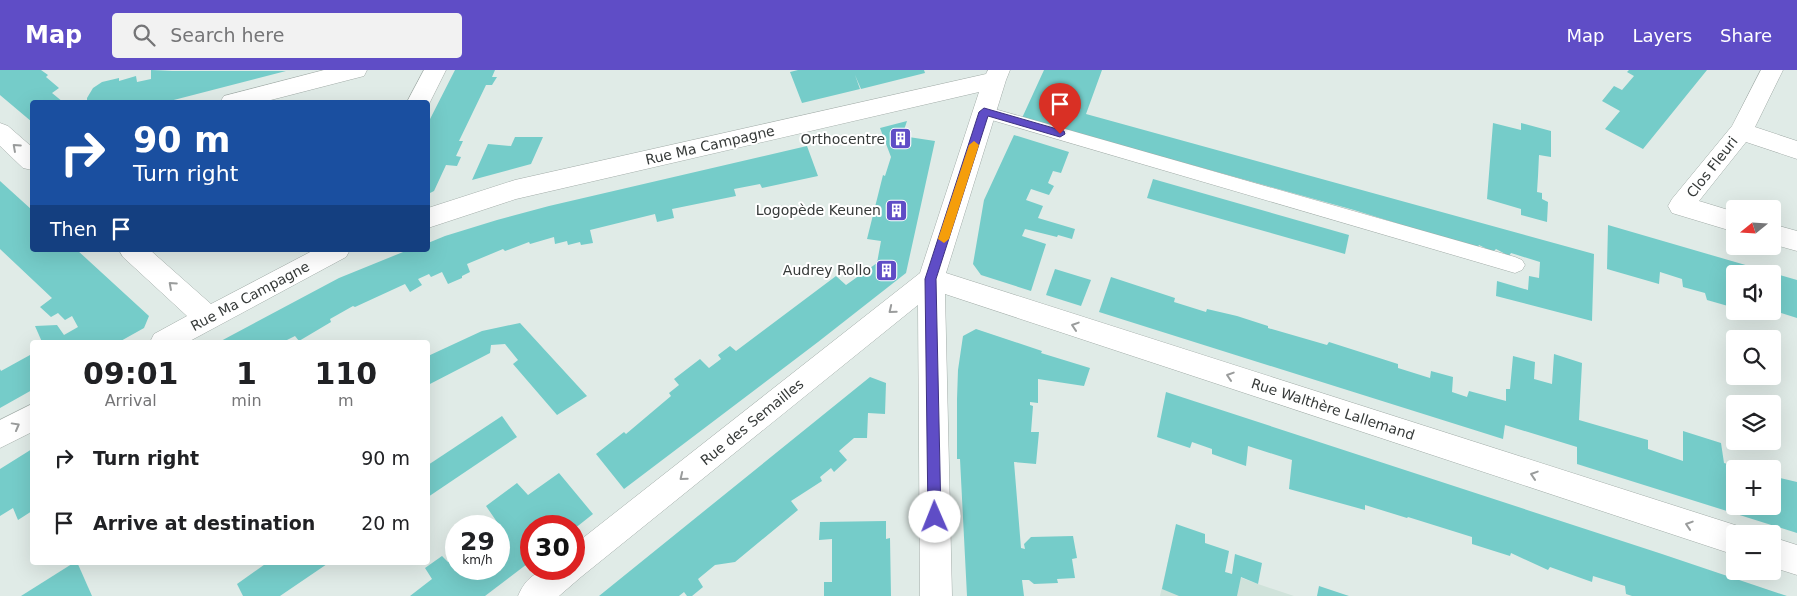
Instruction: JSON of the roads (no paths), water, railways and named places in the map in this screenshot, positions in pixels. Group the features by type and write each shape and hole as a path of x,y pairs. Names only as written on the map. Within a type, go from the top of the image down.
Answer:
{"street":[{"path":"240,100 356,70"},
{"path":"419,100 435,70"},
{"name":"Clos Fleuri","path":"1726,219 1681,206 1741,131 1772,70"},
{"path":"936,596 930,279 997,75"},
{"name":"Rue Ma Campagne","path":"430,217 515,190 997,75"},
{"name":"Clos Fleuri","path":"1741,131 1797,150"},
{"path":"0,132 30,159"},
{"path":"1781,237 1797,241"},
{"path":"134,252 208,318"},
{"name":"Rue Ma Campagne","path":"168,340 332,252"},
{"name":"Rue Walthère Lallemand","path":"930,279 1726,537"},
{"name":"Rue des Semailles","path":"585,555 930,279"},
{"path":"0,435 30,418"},
{"path":"1781,555 1797,560"},
{"path":"534,596 554,580"}],"lane":[{"path":"984,112 1515,265"}],"place":[{"name":"Orthocentre","path":"901,139"},
{"name":"Logopède Keunen","path":"897,210"},
{"name":"Audrey Rollo","path":"887,270"}]}
